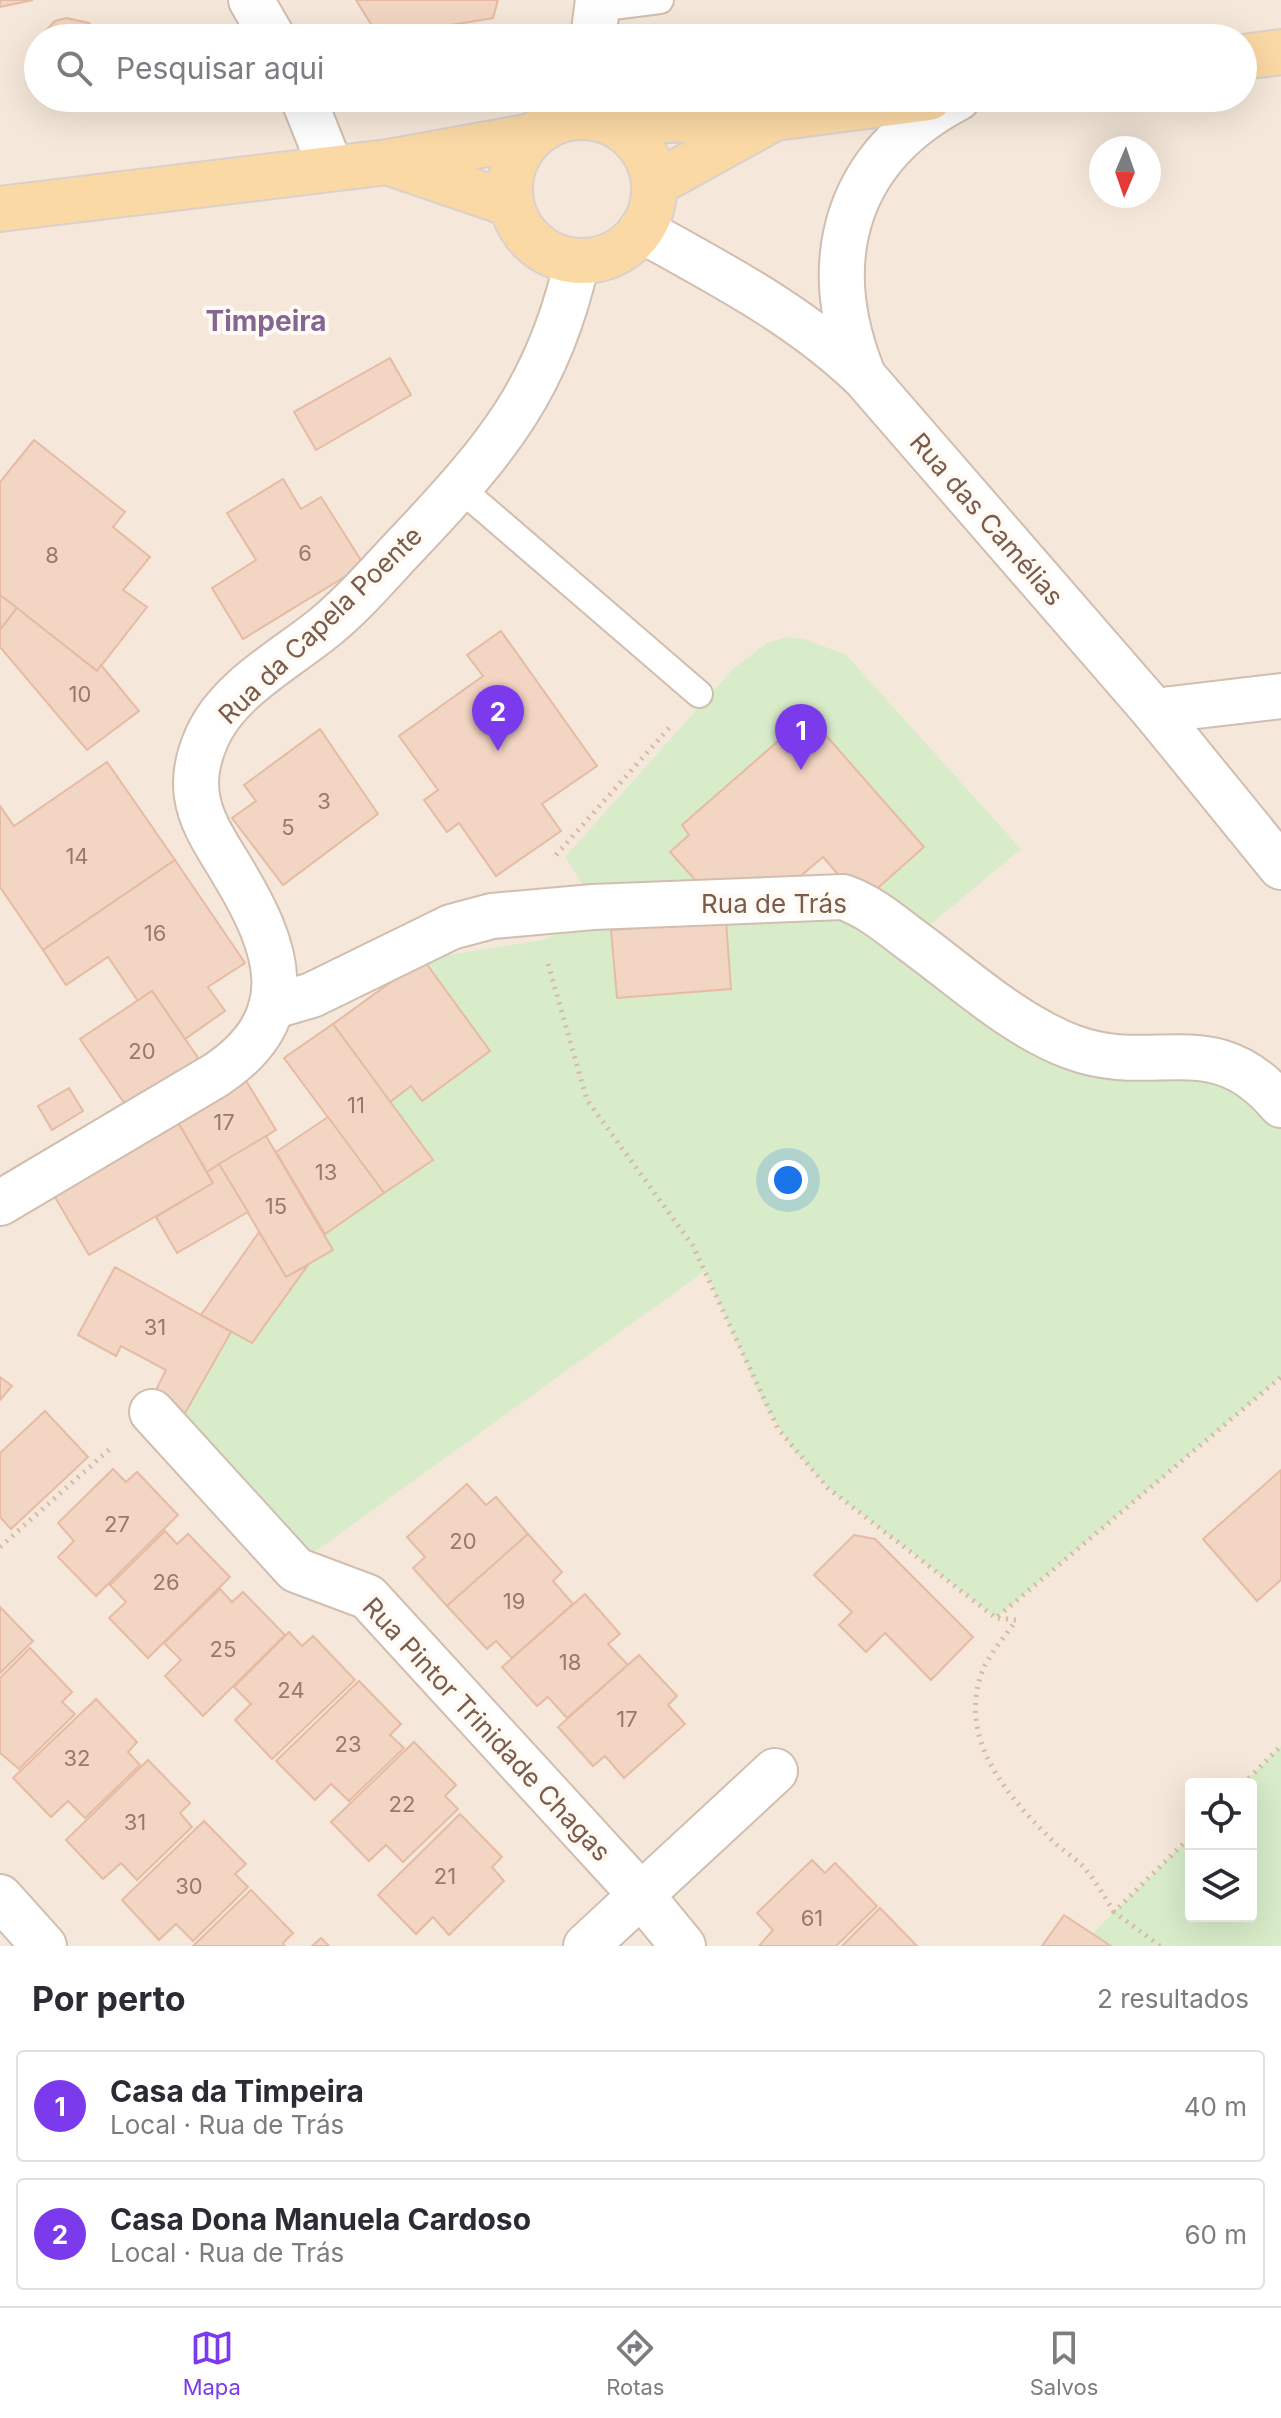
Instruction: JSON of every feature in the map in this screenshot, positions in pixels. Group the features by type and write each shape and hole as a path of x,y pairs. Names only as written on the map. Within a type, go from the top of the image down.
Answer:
{"main road":[{"path":"1257,55 1281,52"},
{"path":"591,112 633,136 649,160 655,184 652,208 641,230 624,247 602,258 577,261 554,256 534,244 519,226 510,204 509,181 515,158 531,136 554,121 591,112 775,118 821,112"},
{"path":"655,184 775,118"},
{"path":"0,209 388,162 531,136"},
{"path":"388,162 510,204"}],"street":[{"path":"251,0 265,24"},
{"path":"309,112 331,168"},
{"path":"865,378 847,332 840,283 845,235 862,189 889,148 931,112"},
{"name":"Rua das Camélias","path":"641,230 745,288 827,341 865,378 1154,711 1281,867"},
{"name":"Rua da Capela Poente","path":"0,1203 233,1063 259,1035 271,1007 276,983 267,936 211,835 197,797 198,765 207,737 237,698 342,611 460,488 506,432 542,369 565,315 577,261"},
{"path":"1154,711 1281,696"},
{"name":"Rua de Trás","path":"271,1007 333,986 451,927 518,913 843,897 864,905 1024,1022 1060,1042 1111,1056 1222,1061 1252,1075 1281,1105"},
{"name":"Rua Pintor Trinidade Chagas","path":"152,1412 296,1570 368,1597 642,1896 683,1946"},
{"path":"586,1946 775,1771"},
{"path":"0,1897 44,1946"}],"lane":[{"path":"596,15 660,0"},
{"path":"460,488 699,694"}],"path":[{"path":"699,694 518,913 587,1100 693,1246 778,1429 828,1488 996,1618 1016,1620 984,1667 977,1688 972,1716 982,1748 1004,1785 1054,1842 1086,1868 1114,1912 1160,1946"},
{"path":"996,1618 1281,1377"},
{"path":"0,1547 152,1412"},
{"path":"1249,1778 1281,1746"},
{"path":"1114,1912 1185,1842"}],"shaded area":[{"path":"0,0 1281,0 1281,1946 0,1946"}],"green space":[{"path":"786,637 805,639 846,655 1021,849 924,930 862,902 823,857 783,891 592,899 565,857 734,668 767,643"},
{"path":"847,904 1066,1065 1238,1079 1281,1127 1281,1377 996,1618 828,1488 793,1450 763,1402 705,1271 313,1553 185,1413 231,1332 253,1343 308,1265 333,1250 325,1234 433,1160 390,1102 411,1086 422,1101 490,1052 423,959 542,940 608,915"},
{"path":"1281,1746 1281,1946 1080,1946 1185,1842 1185,1922 1257,1922 1257,1778 1249,1778"}],"building":[{"path":"0,0 33,0 0,7"},
{"path":"356,0 498,0 493,18 457,24 371,24"},
{"path":"66,18 90,24 52,24"},
{"path":"390,358 411,395 316,450 294,412"},
{"path":"34,440 125,512 113,527 150,557 123,590 147,607 97,671 0,595 0,482"},
{"path":"283,479 301,509 321,497 364,565 243,639 212,588 256,560 227,513"},
{"path":"0,595 17,608 0,630"},
{"path":"17,608 97,671 101,665 139,711 87,750 0,647 0,630"},
{"path":"501,631 597,766 542,804 561,831 496,876 459,823 447,832 424,800 438,790 399,736 483,676 467,655"},
{"path":"808,715 924,847 862,902 823,857 783,891 707,893 670,852 689,835 682,825"},
{"path":"320,729 378,814 283,885 232,818 256,801 244,785"},
{"path":"107,762 175,860 43,950 0,887 0,806 14,826"},
{"path":"175,860 245,963 208,987 225,1011 185,1039 152,991 138,1001 108,957 66,985 43,950"},
{"path":"726,921 731,989 617,998 611,930"},
{"path":"423,959 490,1051 422,1101 411,1086 390,1102 333,1024"},
{"path":"152,991 203,1065 132,1114 80,1039"},
{"path":"333,1024 433,1160 384,1193 284,1058"},
{"path":"242,1074 276,1130 207,1172 173,1114"},
{"path":"69,1088 83,1111 52,1130 38,1106"},
{"path":"173,1114 213,1183 89,1255 49,1187"},
{"path":"328,1117 384,1193 325,1234 276,1152"},
{"path":"266,1136 333,1250 286,1277 219,1164"},
{"path":"219,1164 248,1212 177,1253 156,1217 213,1183 207,1172"},
{"path":"259,1232 286,1277 308,1265 252,1343 201,1315"},
{"path":"115,1267 231,1332 185,1413 153,1396 166,1370 121,1346 116,1356 78,1335"},
{"path":"0,1377 12,1386 0,1400"},
{"path":"45,1411 88,1457 11,1529 0,1517 0,1453"},
{"path":"113,1469 126,1482 137,1472 178,1515 96,1596 58,1557 74,1541 58,1523"},
{"path":"1281,1470 1281,1580 1257,1601 1203,1539"},
{"path":"467,1484 486,1505 496,1497 528,1534 447,1606 413,1568 425,1557 407,1537"},
{"path":"165,1531 177,1544 188,1534 230,1577 148,1658 109,1618 126,1602 110,1585"},
{"path":"528,1534 562,1572 553,1581 573,1604 512,1658 496,1641 487,1649 447,1606"},
{"path":"854,1535 875,1539 973,1637 931,1680 885,1633 866,1652 839,1625 852,1612 814,1575"},
{"path":"220,1589 232,1602 243,1592 285,1635 203,1716 165,1676 181,1660 164,1643"},
{"path":"585,1594 620,1634 608,1644 628,1665 567,1718 548,1697 537,1706 502,1667"},
{"path":"0,1607 33,1641 0,1673"},
{"path":"289,1632 302,1646 313,1636 355,1680 272,1759 235,1720 251,1704 234,1687"},
{"path":"30,1648 72,1692 62,1702 75,1714 19,1769 0,1753 0,1678"},
{"path":"639,1655 677,1696 668,1705 685,1724 624,1778 605,1756 593,1766 558,1727"},
{"path":"359,1681 401,1724 390,1735 404,1748 349,1801 331,1784 315,1800 276,1761"},
{"path":"96,1699 137,1742 128,1752 140,1765 85,1818 68,1801 51,1817 13,1778"},
{"path":"414,1742 456,1785 445,1796 458,1809 403,1862 386,1845 369,1861 331,1822"},
{"path":"148,1760 190,1803 180,1813 192,1827 137,1880 121,1863 103,1879 66,1840"},
{"path":"460,1814 502,1857 492,1867 504,1881 449,1935 433,1917 416,1934 378,1895"},
{"path":"204,1821 246,1864 235,1874 248,1887 193,1941 176,1924 159,1940 122,1900"},
{"path":"812,1860 825,1873 835,1863 877,1906 836,1946 759,1946 773,1930 757,1913"},
{"path":"251,1890 293,1933 283,1943 285,1946 193,1946"},
{"path":"880,1908 917,1946 842,1946"},
{"path":"1064,1915 1111,1946 1042,1946"},
{"path":"321,1938 329,1946 312,1946"}],"place":[{"name":"Casa Dona Manuela Cardoso","path":"498,751"},
{"name":"Casa da Timpeira","path":"801,770"}],"district":[{"name":"Timpeira","path":"266,321"}]}
